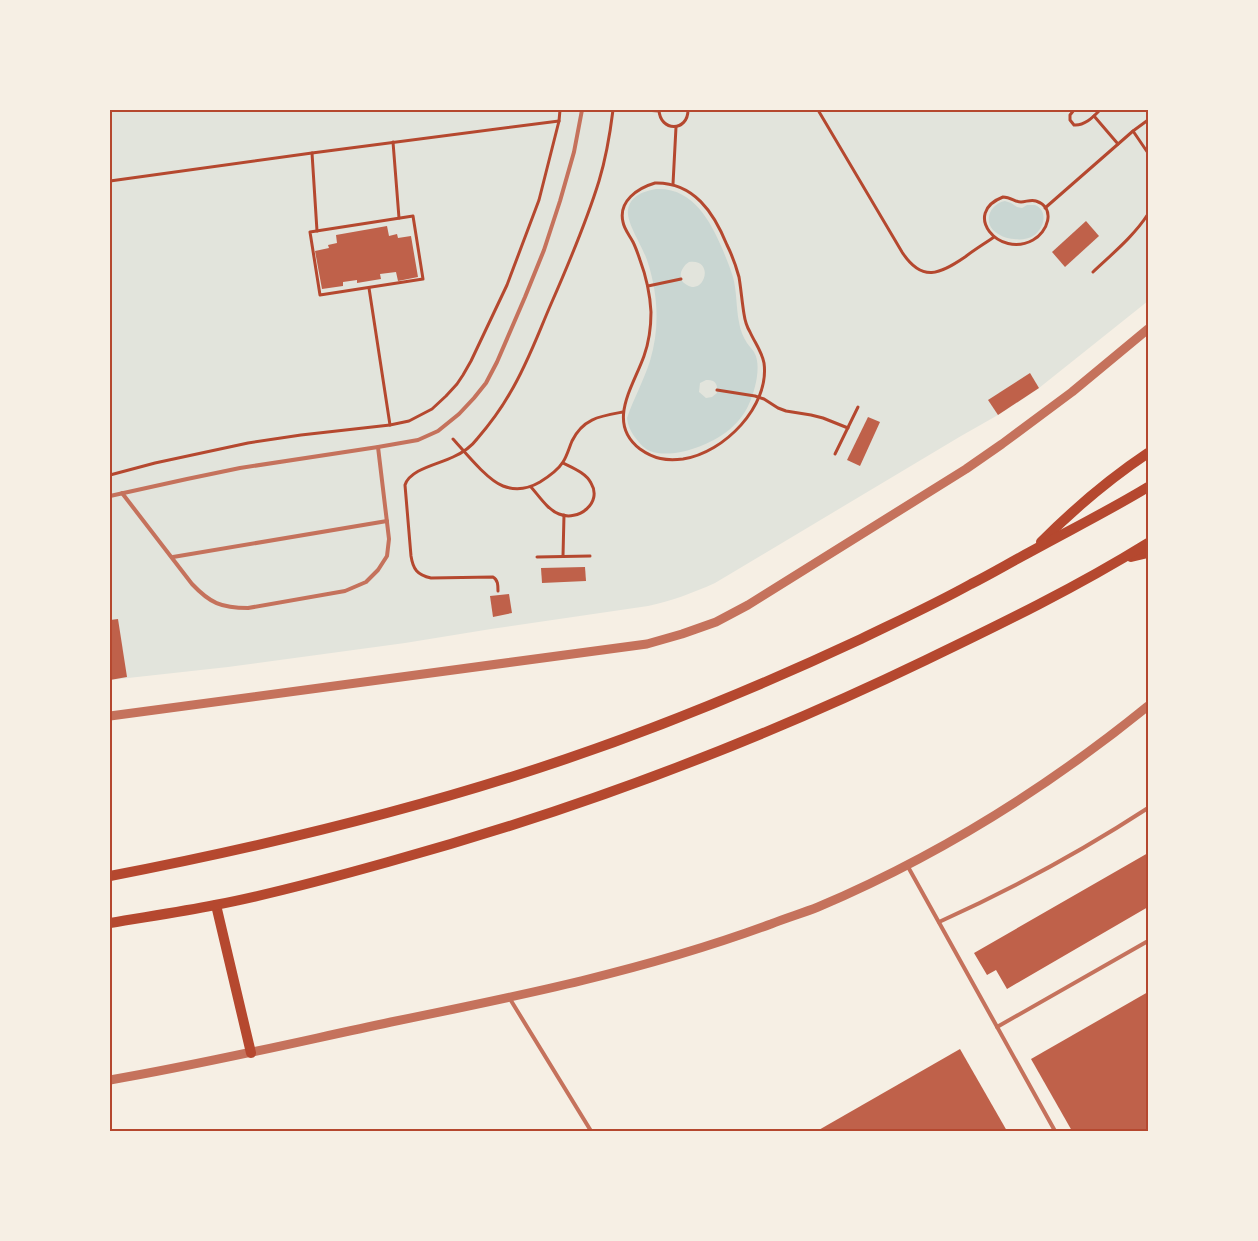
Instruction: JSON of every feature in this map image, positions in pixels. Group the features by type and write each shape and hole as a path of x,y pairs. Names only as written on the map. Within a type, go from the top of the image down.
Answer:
{"main road":[{"path":"1032,551 1063,520 1096,492 1148,453"},
{"path":"110,876 226,853 369,818 538,768 612,742 731,696 829,654 970,585 1148,487"},
{"path":"110,923 216,905 326,879 435,849 543,816 650,778 755,737 859,692 1015,616 1121,560 1148,543"},
{"path":"1121,560 1148,553"},
{"path":"216,905 251,1053"}],"street":[{"path":"110,716 647,644 716,622 748,605 966,469 1038,419 1148,330"},
{"path":"110,1080 251,1053 509,998 664,960 741,935 817,907 907,865 962,836 1068,768 1148,706"}],"lane":[{"path":"110,496 240,468 418,440 438,431 459,414 486,383 525,297 544,250 560,201 574,152 582,110"},
{"path":"122,493 192,584 203,596 216,604 232,608 248,608 345,591 366,582 378,570 387,556 389,539 378,447"},
{"path":"173,557 387,521"},
{"path":"939,922 984,902 1036,875 1148,808"},
{"path":"907,865 1055,1131"},
{"path":"997,1028 1148,942"},
{"path":"509,998 592,1131"}],"path":[{"path":"110,475 155,463 248,444 320,432 390,425 409,421 432,409 457,384 471,361 507,285 539,200 559,121 560,110"},
{"path":"498,590 496,579 493,576 430,578 415,569 412,564 405,484 410,476 416,472 464,451 494,418 511,393 577,245 596,189 609,139 613,110"},
{"path":"645,110 659,110 663,123 676,127 684,123 688,110"},
{"path":"818,110 902,252 919,270 930,272 946,269 994,237"},
{"path":"1074,110 1070,115 1070,120 1074,125 1081,125 1100,110"},
{"path":"1094,116 1118,144"},
{"path":"1045,208 1148,120"},
{"path":"110,181 559,121"},
{"path":"672,184 676,127"},
{"path":"1133,131 1148,153"},
{"path":"393,142 399,218"},
{"path":"312,153 317,231"},
{"path":"655,183 672,184 690,192 702,202 714,217 721,230 734,260 747,326 760,350 764,364 763,380 750,414 731,435 705,452 671,460 657,458 640,449 627,435 624,426 623,412 626,401 648,342 651,310 648,286 633,242 623,223 622,214 630,197 637,190 655,183"},
{"path":"1007,197 1018,202 1036,201 1048,212 1046,228 1034,240 1019,244 1002,242 994,237 986,228 984,220 988,207 997,199 1007,197"},
{"path":"1094,272 1122,245 1148,214"},
{"path":"413,216 423,279 320,295 310,232 317,231 413,216"},
{"path":"648,286 681,279"},
{"path":"368,288 390,425"},
{"path":"717,390 757,396 786,411 823,418 848,428"},
{"path":"835,454 858,407"},
{"path":"442,427 492,479 502,486 524,489 532,487 543,480 563,463 575,434 581,427 592,419 623,412"},
{"path":"532,487 541,499 559,514 575,515 588,509 594,497 592,484 582,473 563,463"},
{"path":"563,556 564,515"},
{"path":"537,557 590,556"}],"shaded area":[{"path":"110,110 1148,110 1148,301 1039,388 998,415 715,583 690,593 648,606 405,643 228,667 110,680"},
{"path":"656,189 680,193 690,199 712,227 733,277 741,330 754,352 758,371 747,408 734,425 722,435 706,444 687,451 668,454 650,451 643,447 632,433 627,418 650,361 656,324 654,287 646,257 632,229 628,210 629,205 635,198 642,193","holes":["689,262 697,262 705,270 702,282 693,287 687,285 681,276 682,270","712,380 717,385 717,393 712,397 706,398 699,392 700,383"]},
{"path":"1005,201 1022,208 1027,205 1035,205 1042,211 1042,225 1037,233 1029,238 1017,239 997,234 993,230 989,221 990,212 1000,202"}],"building":[{"path":"1086,221 1099,236 1065,267 1052,252"},
{"path":"387,226 389,236 397,234 398,238 411,236 418,277 398,281 396,272 380,274 381,279 357,283 357,280 343,282 343,286 322,289 315,251 329,248 328,245 337,243 336,235"},
{"path":"1030,373 1039,388 998,415 988,400"},
{"path":"868,417 880,422 860,466 847,460"},
{"path":"585,567 586,581 542,583 541,568"},
{"path":"509,594 512,613 493,617 490,596"},
{"path":"118,619 127,677 110,680 110,620"},
{"path":"1148,853 1148,907 1007,989 996,970 987,975 974,953"},
{"path":"1148,992 1148,1131 1072,1131 1031,1059"},
{"path":"960,1049 1007,1131 817,1131"}]}
